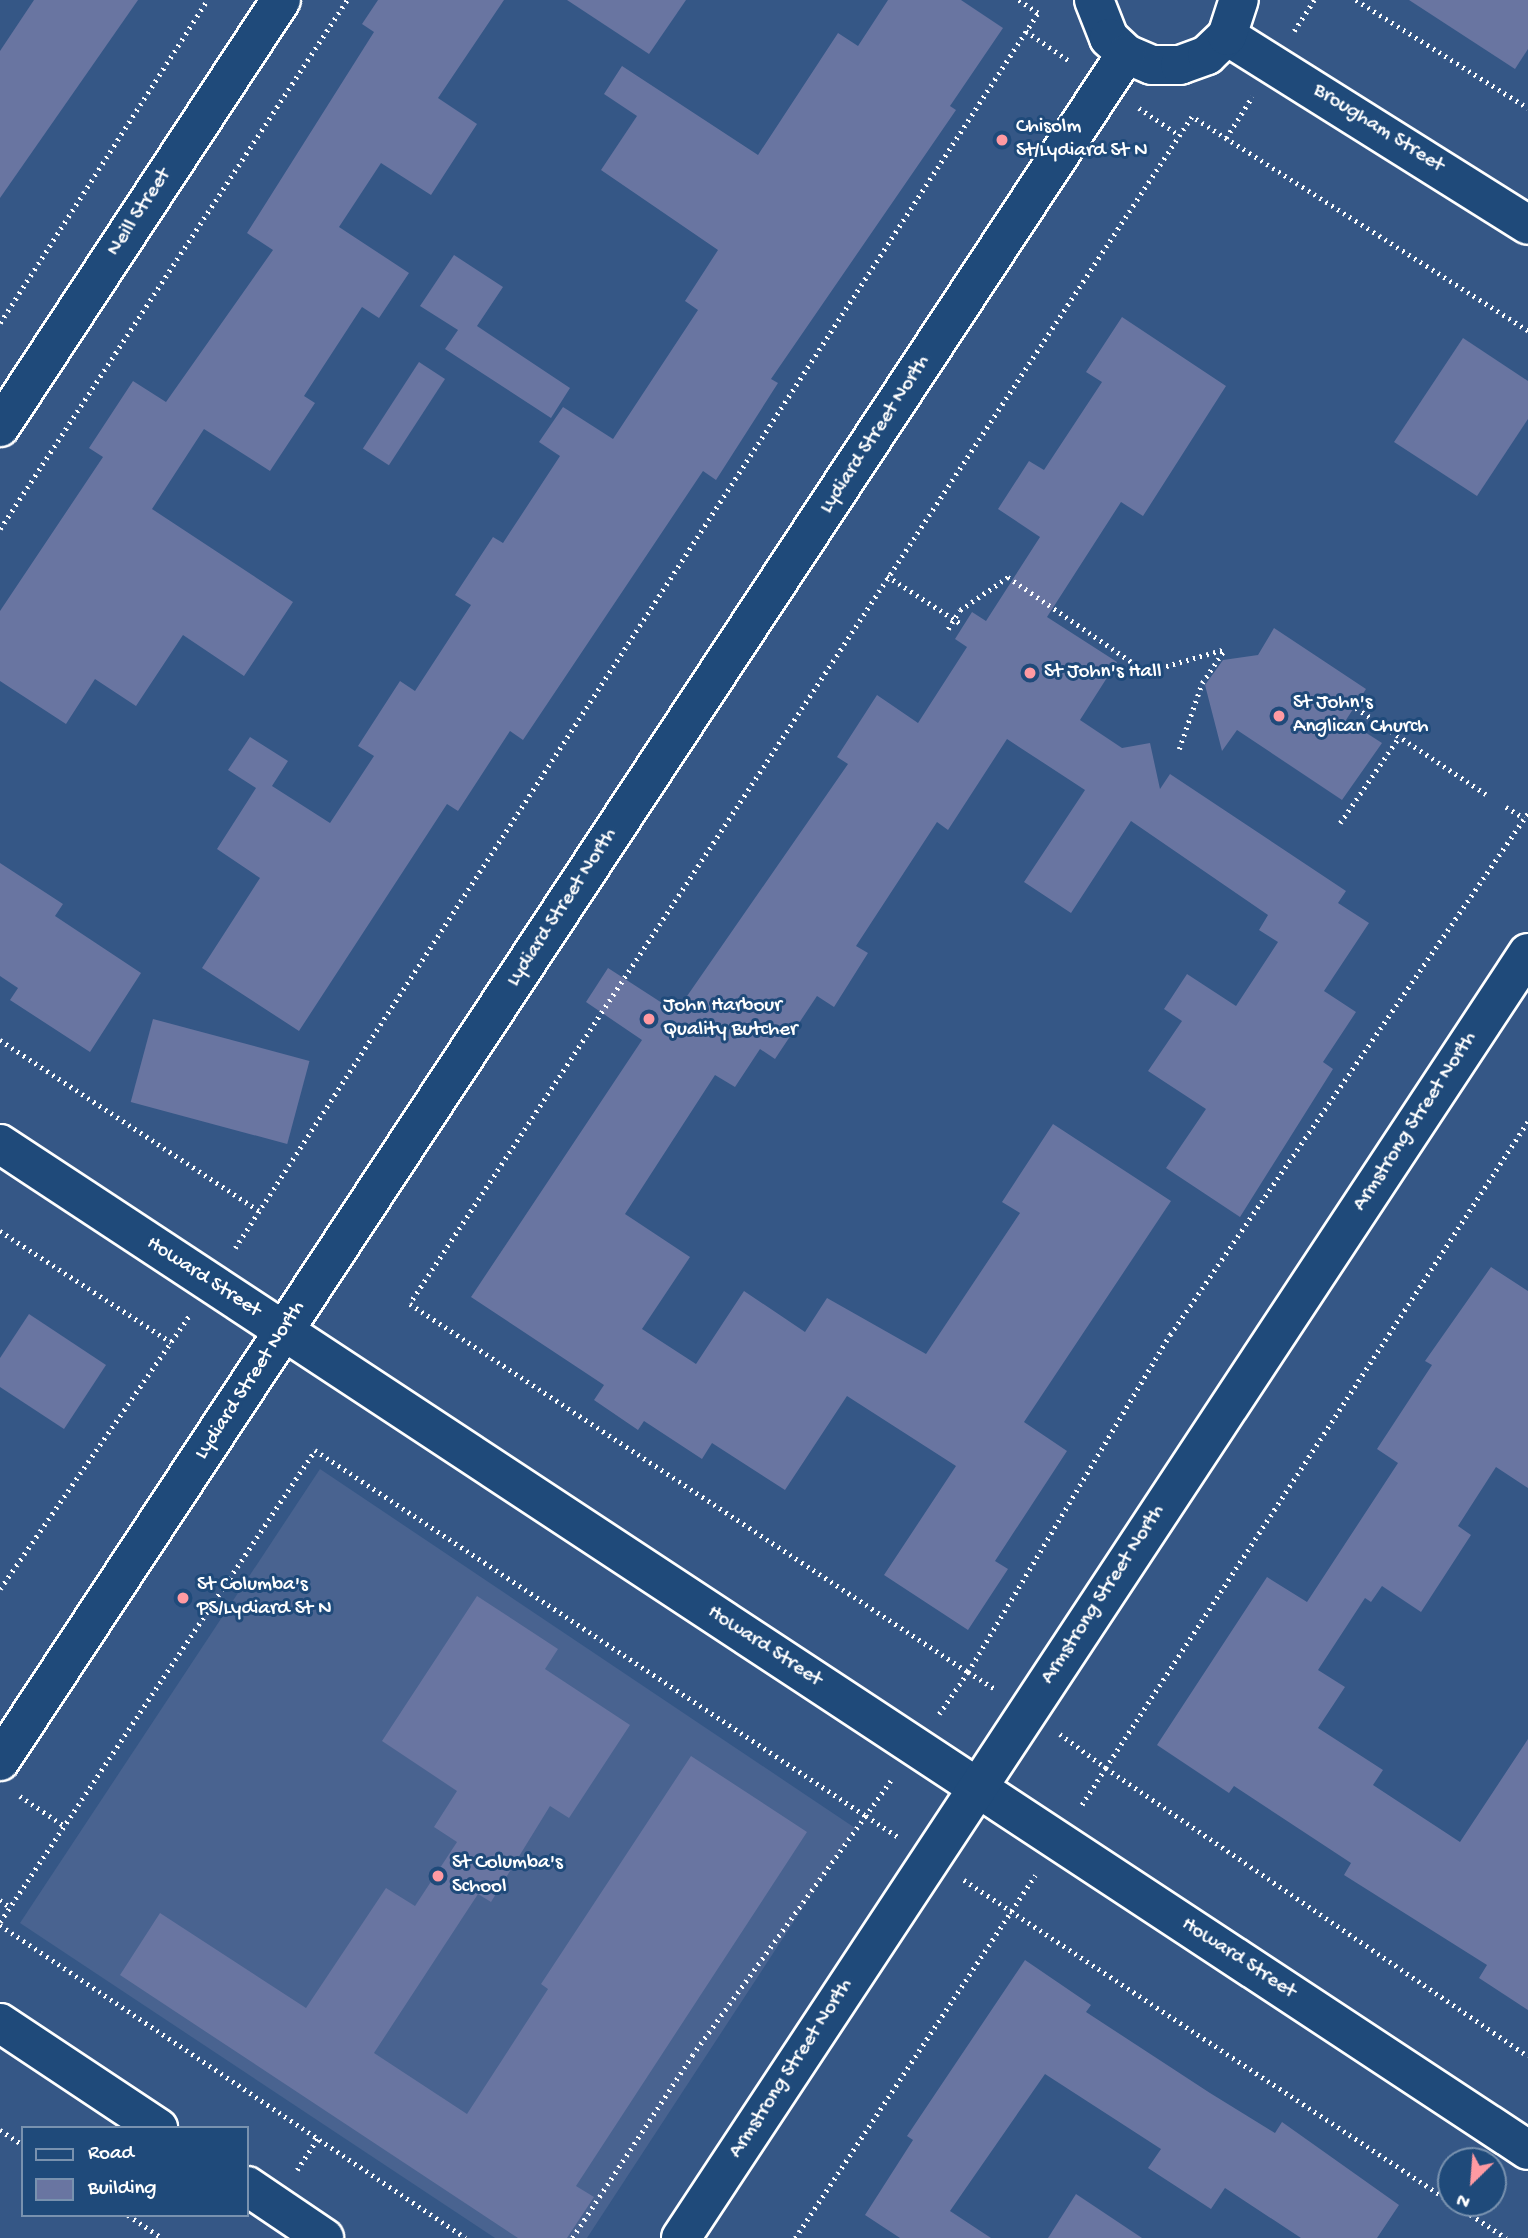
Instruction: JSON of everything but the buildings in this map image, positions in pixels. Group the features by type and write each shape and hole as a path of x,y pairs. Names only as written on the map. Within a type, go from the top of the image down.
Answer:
{"street":[{"name":"Neill Street","path":"0,427 281,0"},
{"path":"1094,0 1109,38 1126,54 1152,65 1180,65 1207,55 1227,36 1240,0"},
{"name":"Brougham Street","path":"1227,36 1528,225"},
{"name":"Lydiard Street North","path":"5,1775 284,1331 1126,54"},
{"name":"Armstrong Street North","path":"681,2238 976,1786 1528,953"},
{"name":"Howard Street","path":"0,1144 1528,2150"},
{"path":"0,2023 155,2126"},
{"path":"248,2187 324,2238"}],"path":[{"path":"0,323 207,0"},
{"path":"0,529 347,0"},
{"path":"1356,0 1528,108"},
{"path":"0,1040 260,1211 1038,13 1020,1"},
{"path":"1506,807 1526,816 1170,1335 968,1672 410,1304 887,576 1192,117 1528,331"},
{"path":"887,576 960,623"},
{"path":"948,629 954,620 1008,577 1146,672 1225,649 1202,683 1178,749"},
{"path":"1356,708 1486,794"},
{"path":"1340,823 1399,736"},
{"path":"1528,1122 1106,1768 1528,2056"},
{"path":"0,1231 172,1342 0,1589"},
{"path":"466,2238 0,1924 63,1825 315,1450 866,1816 693,2056 573,2238"},
{"path":"5,1775 63,1825"},
{"path":"0,1900 10,1907"},
{"path":"795,2238 1011,1910 1437,2192"},
{"path":"0,2130 21,2144"},
{"path":"131,2217 162,2238"},
{"path":"1474,2217 1506,2238"}],"shaded area":[{"name":"St Columba's School","path":"320,1469 855,1828 587,2238 495,2238 20,1923"}],"place":[{"name":"Chisolm St/Lydiard St N","path":"1002,140"},
{"name":"St John's Hall","path":"1030,673"},
{"name":"St John's Anglican Church","path":"1279,716"},
{"name":"John Harbour Quality Butcher","path":"649,1019"},
{"name":"St Columba's PS/Lydiard St N","path":"183,1598"},
{"name":"St Columba's School","path":"438,1876"}]}
